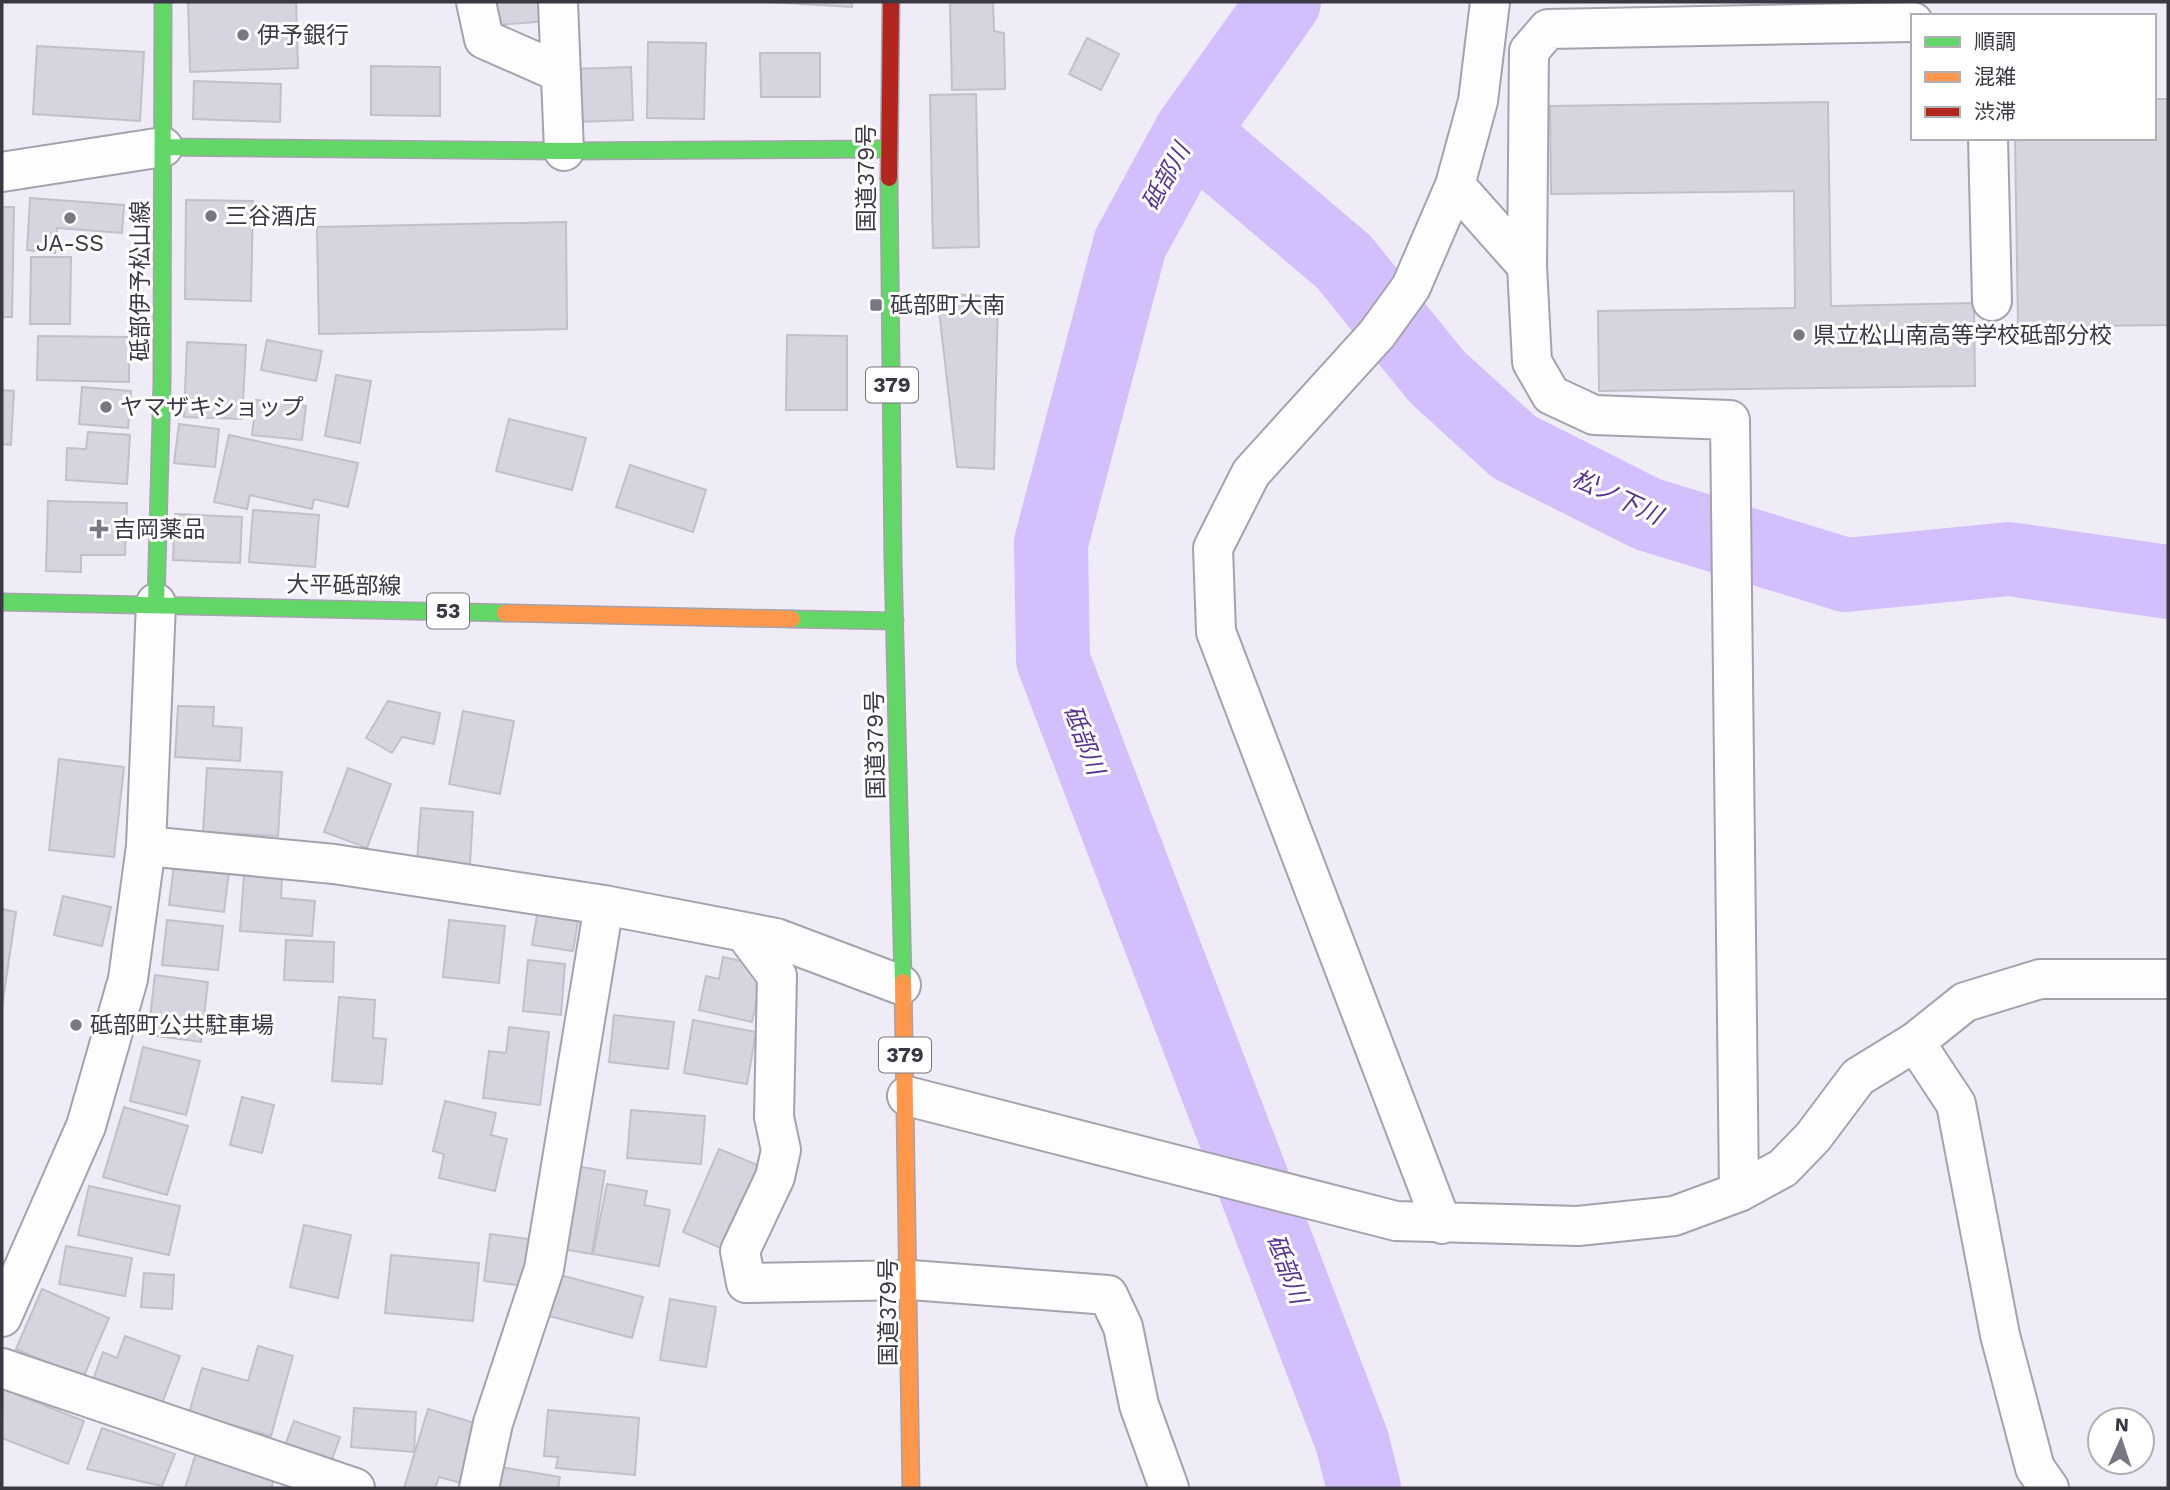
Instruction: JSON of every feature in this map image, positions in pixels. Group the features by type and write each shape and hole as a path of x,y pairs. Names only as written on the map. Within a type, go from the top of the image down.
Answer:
{"main road":[{"name":"砥部伊予松山線","path":"156,603 163,2"},
{"name":"国道379号","path":"891,2 888,149 901,985 907,1096 911,1280 911,1488"},
{"path":"163,147 564,151 888,149"},
{"name":"大平砥部線","path":"2,602 156,603 895,621"}],"street":[{"path":"477,2 484,39 561,73"},
{"path":"558,2 564,151"},
{"path":"1442,1224 1216,632 1213,548 1251,473 1377,334 1411,287 1455,186 1478,101 1490,2"},
{"path":"1739,1192 1730,420 1594,415 1551,395 1532,362 1527,266 1529,51 1548,29 1911,22"},
{"path":"1988,140 1992,301"},
{"path":"2,172 163,147"},
{"path":"1455,186 1527,266"},
{"path":"2,1317 86,1126 128,979 146,846 156,603"},
{"path":"146,846 334,864 604,905 776,938 901,985"},
{"path":"479,1488 493,1423 544,1269 604,905"},
{"path":"744,932 777,976 774,1117 781,1150 775,1177 740,1251 746,1283 911,1280 1108,1296 1123,1326 1139,1405 1168,1488"},
{"path":"907,1096 1168,1160 1396,1220 1442,1224 1578,1226 1674,1216 1739,1192 1783,1167 1813,1137 1858,1077 1915,1042 1965,1002 2040,979 2168,979"},
{"path":"1915,1042 1956,1104 2000,1335 2035,1468 2049,1488"},
{"path":"2,1368 355,1488"}],"building":[{"name":"伊予銀行","path":"188,2 296,2 298,68 190,72"},
{"path":"484,2 544,2 546,21 487,26"},
{"path":"768,2 852,2 852,7"},
{"path":"950,2 993,2 994,31 1004,33 1005,89 952,90"},
{"path":"1087,38 1119,54 1101,90 1069,74"},
{"path":"648,42 706,43 704,119 647,118"},
{"path":"37,46 144,52 140,121 33,114"},
{"path":"760,53 820,53 820,97 761,97"},
{"path":"371,66 440,67 440,116 371,115"},
{"path":"631,67 633,120 575,122 574,69"},
{"path":"194,81 281,84 280,122 193,119"},
{"path":"976,94 979,247 933,248 930,95"},
{"path":"2156,99 2168,99 2168,325 2018,327 2015,140 2156,140"},
{"path":"1828,102 1831,306 1974,303 1975,386 1599,391 1598,311 1795,308 1794,191 1551,194 1550,106"},
{"path":"30,198 124,205 122,233 57,228 55,253 27,250"},
{"path":"186,200 253,201 251,301 185,299"},
{"path":"2,207 14,207 12,317 2,317"},
{"path":"566,222 567,329 319,334 317,227"},
{"path":"31,257 71,257 70,324 30,324"},
{"path":"937,293 998,297 994,469 957,467"},
{"path":"787,335 847,336 847,410 786,410"},
{"path":"38,336 129,337 129,382 37,380"},
{"path":"267,340 322,351 316,381 261,370"},
{"path":"187,342 246,345 242,419 184,417"},
{"path":"336,375 371,381 360,443 325,436"},
{"path":"82,387 131,391 128,428 79,424"},
{"path":"2,390 14,391 11,445 2,444"},
{"path":"256,400 306,406 302,440 252,435"},
{"path":"509,419 586,438 572,490 496,471"},
{"path":"179,424 219,429 215,467 174,463"},
{"path":"88,432 130,435 127,484 66,480 67,448 86,449"},
{"path":"229,435 358,463 348,507 314,499 312,509 250,495 247,509 214,502"},
{"path":"630,465 706,490 693,532 616,507"},
{"path":"48,501 127,503 125,555 81,555 81,572 46,571"},
{"path":"253,510 319,515 315,567 249,562"},
{"path":"175,514 242,517 240,563 173,560"},
{"path":"388,701 440,713 434,744 402,737 392,753 366,738"},
{"path":"178,706 214,707 213,726 242,728 240,761 175,757"},
{"path":"463,711 514,721 500,794 449,784"},
{"path":"59,759 124,767 114,857 49,850"},
{"path":"207,768 282,772 278,836 203,832"},
{"path":"348,768 391,784 367,848 324,832"},
{"path":"421,808 473,812 470,865 417,861"},
{"path":"175,857 230,864 224,912 169,905"},
{"path":"244,874 282,876 281,898 315,901 312,936 240,931"},
{"path":"63,896 111,907 102,946 54,935"},
{"path":"2,909 16,912 2,1007"},
{"path":"537,915 578,921 573,951 532,945"},
{"path":"167,920 223,926 218,970 162,965"},
{"path":"449,920 505,926 499,983 443,977"},
{"path":"286,940 334,942 333,982 284,980"},
{"path":"723,957 764,966 752,1022 699,1010 706,976 719,979"},
{"path":"528,960 565,964 561,1015 523,1011"},
{"path":"155,975 208,982 201,1042 148,1035"},
{"path":"339,997 375,1000 373,1038 386,1039 382,1084 332,1081"},
{"path":"614,1015 674,1022 668,1069 609,1062"},
{"path":"693,1020 756,1032 747,1084 684,1073"},
{"path":"509,1027 549,1032 540,1105 483,1098 489,1051 506,1053"},
{"path":"143,1047 200,1061 186,1115 130,1101"},
{"path":"242,1097 274,1105 262,1153 230,1145"},
{"path":"445,1101 496,1113 491,1135 507,1139 495,1191 439,1178 444,1154 433,1151"},
{"path":"124,1107 188,1126 167,1195 103,1177"},
{"path":"631,1110 705,1116 701,1164 627,1158"},
{"path":"719,1149 767,1169 730,1252 683,1232"},
{"path":"570,1165 605,1171 592,1254 556,1248"},
{"path":"607,1184 647,1191 644,1205 670,1210 659,1266 593,1254"},
{"path":"89,1186 180,1206 169,1255 78,1235"},
{"path":"304,1225 351,1235 338,1298 290,1287"},
{"path":"490,1234 530,1239 524,1286 484,1281"},
{"path":"66,1246 132,1258 125,1296 59,1284"},
{"path":"391,1255 479,1263 473,1321 385,1313"},
{"path":"144,1273 174,1275 172,1309 141,1307"},
{"path":"560,1275 643,1297 632,1338 549,1316"},
{"path":"42,1289 109,1318 83,1378 16,1349"},
{"path":"670,1299 716,1307 706,1367 660,1360"},
{"path":"125,1336 180,1356 161,1406 93,1380 103,1352 117,1358"},
{"path":"258,1346 293,1356 271,1436 189,1413 202,1368 248,1381"},
{"path":"3,1389 84,1421 68,1464 2,1438"},
{"path":"354,1408 416,1412 414,1452 351,1447"},
{"path":"428,1409 478,1424 461,1483 439,1477 435,1488 404,1488"},
{"path":"548,1410 639,1418 635,1475 556,1468 558,1457 544,1456"},
{"path":"294,1421 340,1437 330,1465 284,1448"},
{"path":"102,1428 175,1454 162,1486 87,1469"},
{"path":"196,1453 275,1477 271,1488 185,1488"},
{"path":"495,1466 560,1477 558,1488 492,1488"}],"waterway":[{"name":"砥部川","path":"1284,2 1191,132 1130,244 1051,543 1053,660 1352,1441 1364,1488"},
{"name":"松ノ下川","path":"1191,132 1344,262 1437,377 1514,447 1647,514 1846,575 2009,559 2168,582"}],"traffic: fast":[{"path":"156,603 162,383 163,2"},
{"path":"163,147 564,151 888,149"},
{"path":"889,178 893,559 903,982"},
{"path":"2,602 505,613"},
{"path":"792,619 895,621"}],"traffic: slow":[{"path":"505,613 792,619"},
{"path":"903,982 911,1488"}],"traffic: jam":[{"path":"889,178 891,2"}],"place":[{"name":"伊予銀行","path":"243,35"},
{"name":"三谷酒店","path":"211,216"},
{"name":"JA-SS","path":"70,218"},
{"name":"砥部町大南","path":"876,305"},
{"name":"県立松山南高等学校砥部分校","path":"1799,335"},
{"name":"ヤマザキショップ","path":"106,407"},
{"name":"吉岡薬品","path":"99,529"},
{"name":"砥部町公共駐車場","path":"76,1025"}]}
